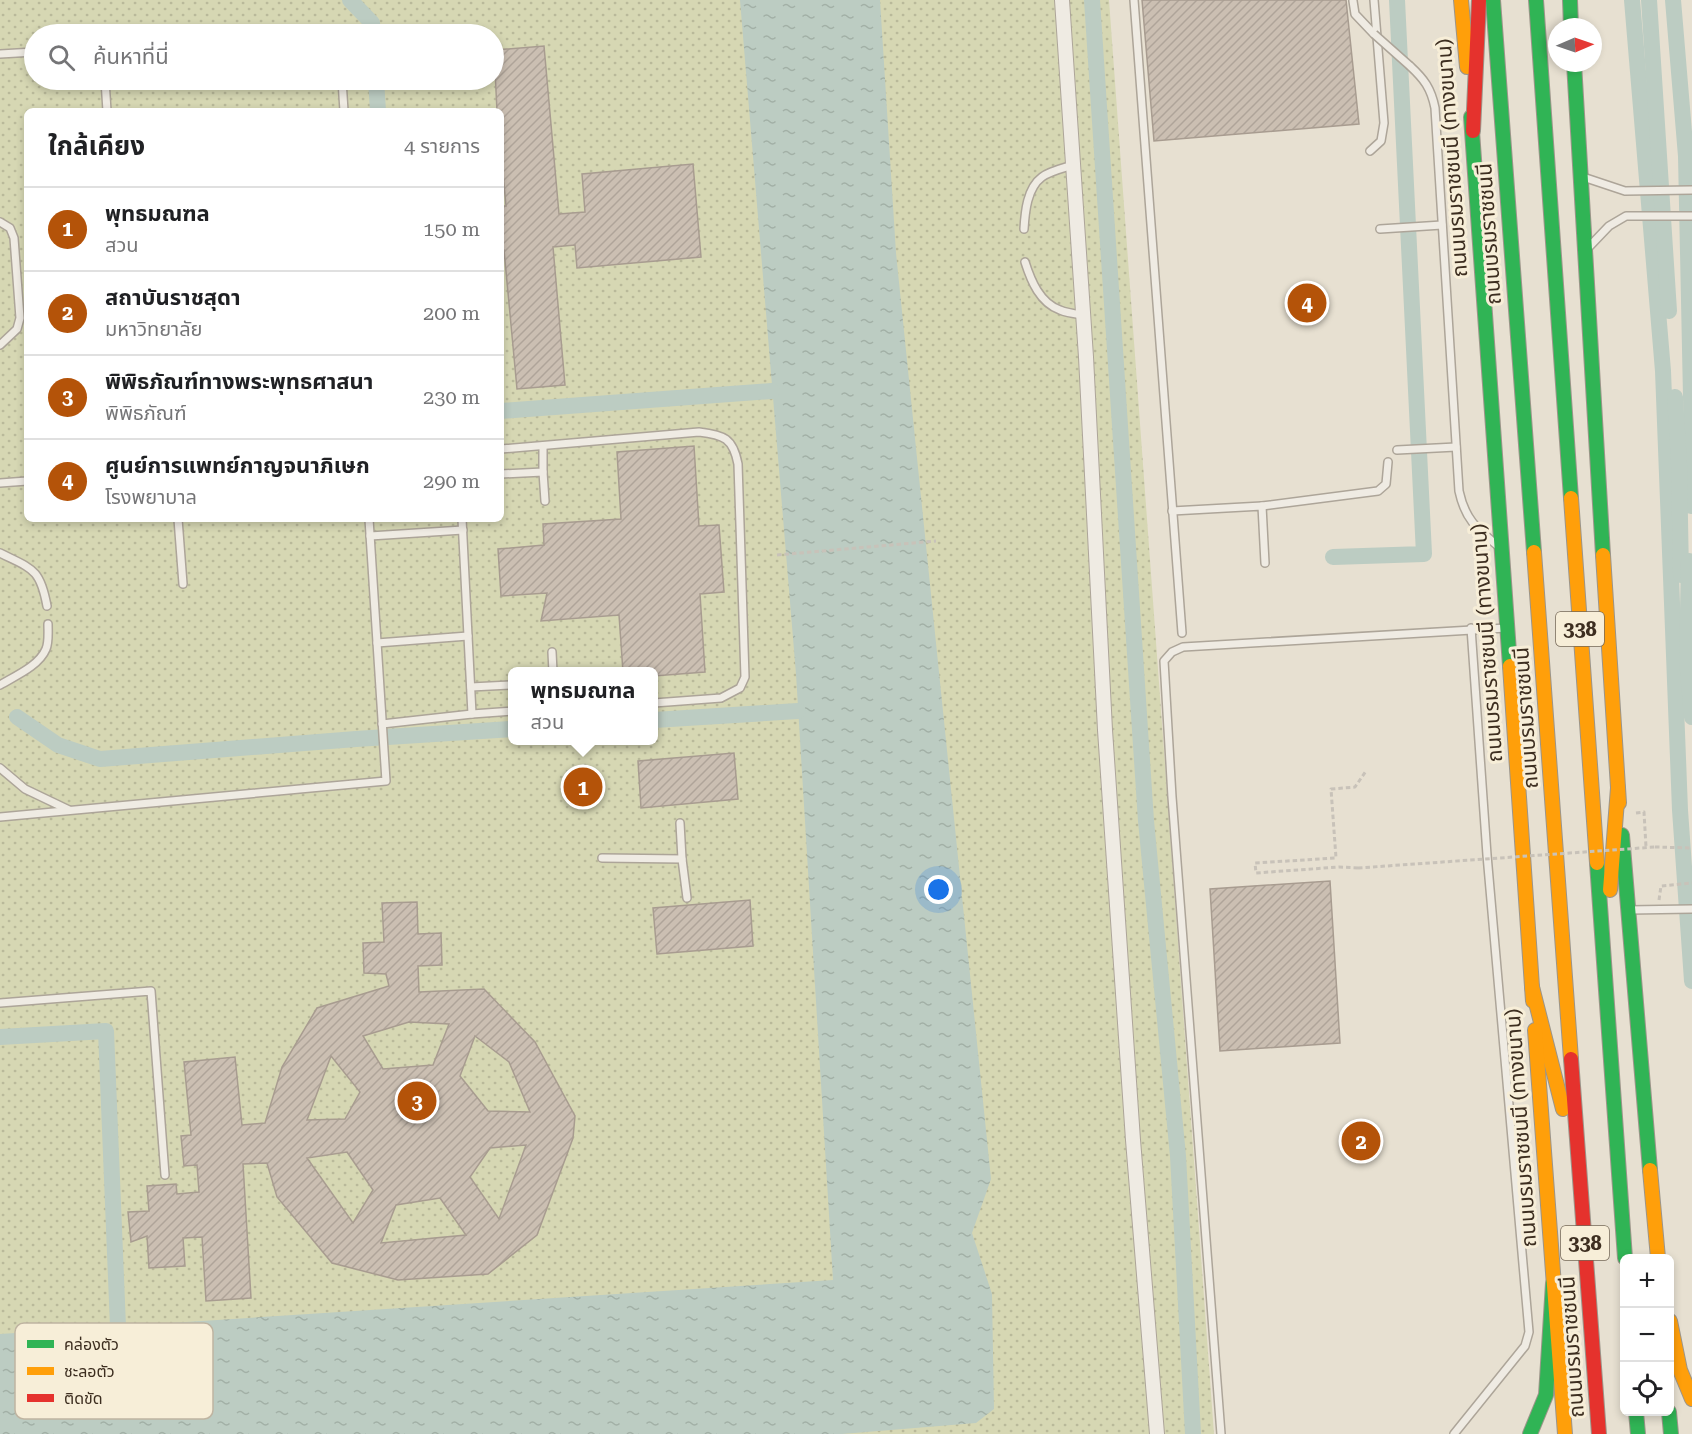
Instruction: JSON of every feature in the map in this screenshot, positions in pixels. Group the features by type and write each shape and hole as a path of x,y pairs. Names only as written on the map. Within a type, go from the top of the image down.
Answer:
{"main road":[{"name":"ถนนบรมราชชนนี (ทางขนาน)","path":"1461,0 1473,131 1553,1283"},
{"path":"1473,131 1479,0"},
{"name":"ถนนบรมราชชนนี","path":"1493,0 1599,1434"},
{"name":"338","path":"1536,0 1625,1254"},
{"path":"1570,0 1571,18"},
{"name":"338","path":"1575,72 1618,788 1643,1098 1659,1254"},
{"path":"1604,976 1618,788"},
{"path":"1532,987 1579,1170"},
{"path":"1530,1434 1546,1395 1553,1283"},
{"path":"1553,1283 1560,1345 1565,1434"},
{"path":"1674,1341 1680,1370 1692,1400"},
{"path":"1636,1416 1638,1434"},
{"path":"1669,1416 1671,1434"}],"street":[{"path":"1062,0 1083,315 1105,730 1132,1128 1158,1434"}],"lane":[{"path":"1134,0 1182,633"},
{"path":"1370,151 1381,141 1384,123 1374,0"},
{"path":"1353,1 1355,14 1426,80 1432,91 1435,108 1459,491 1462,506 1472,524 1501,549"},
{"path":"0,54 24,53"},
{"path":"106,90 107,108"},
{"path":"343,90 344,108"},
{"path":"1024,229 1026,208 1034,187 1042,176 1073,165"},
{"path":"1581,177 1625,191 1692,190"},
{"path":"1584,253 1610,226 1626,216 1692,216"},
{"path":"0,222 10,228 14,238 20,318 17,329 0,345"},
{"path":"1380,229 1442,225"},
{"path":"1025,262 1031,280 1042,297 1058,310 1083,315"},
{"path":"504,448 699,432 714,434 725,439 734,447 738,464 745,677 740,688 721,698 658,703"},
{"path":"543,446 545,501"},
{"path":"1401,450 1456,447"},
{"path":"1172,510 1262,506 1378,491 1385,487 1388,480 1388,462"},
{"path":"504,474 543,472"},
{"path":"0,483 24,481"},
{"path":"1262,506 1265,563"},
{"path":"178,522 183,584"},
{"path":"0,817 386,781 369,522"},
{"path":"462,522 472,714"},
{"path":"370,536 463,530"},
{"path":"0,553 32,568 43,584 47,606"},
{"path":"0,685 33,665 42,656 47,647 48,624"},
{"path":"1221,1434 1164,661 1183,647 1507,627"},
{"path":"1454,1434 1525,1346 1529,1332 1487,855 1471,628"},
{"path":"377,643 468,636"},
{"path":"552,652 553,667"},
{"path":"471,687 508,685"},
{"path":"382,724 508,711"},
{"path":"0,768 25,789 70,811"},
{"path":"680,823 687,898"},
{"path":"602,858 682,859"},
{"path":"1628,910 1692,909"},
{"path":"0,1003 152,992 165,1174"}],"path":[{"path":"777,555 936,541"},
{"path":"1366,771 1355,787 1331,789 1336,858 1255,863 1256,873 1646,847 1692,848"},
{"path":"1644,812 1646,847"},
{"path":"1676,884 1692,883"}],"green space":[{"path":"0,0 1109,0 1214,1434 0,1434"}],"water":[{"path":"740,0 880,0 896,253 991,1179 972,1233 992,1294 994,1409 976,1423 842,1434 0,1434 0,1334 15,1333 15,1419 213,1419 213,1323 170,1323 833,1280 796,674"}],"building":[{"path":"1142,0 1346,0 1359,124 1154,141"},
{"path":"544,46 559,214 585,212 582,174 693,164 701,257 577,268 575,245 553,247 565,385 517,389 504,250 504,206 506,206 504,108 497,108 496,90 504,90 504,49"},
{"path":"694,446 699,526 719,525 724,592 700,594 705,672 658,676 658,667 623,667 619,615 541,621 547,593 501,596 498,549 544,545 543,524 621,519 617,452"},
{"path":"734,753 738,799 641,808 638,761"},
{"path":"1330,881 1340,1043 1220,1051 1210,889"},
{"path":"750,900 753,946 657,954 653,908"},
{"path":"417,902 418,934 441,933 442,965 418,966 419,992 484,989 535,1042 575,1116 573,1138 537,1235 488,1274 398,1280 332,1263 277,1197 267,1163 243,1164 251,1298 206,1301 202,1237 183,1238 185,1266 149,1268 147,1236 131,1242 128,1212 149,1211 147,1186 176,1184 177,1194 199,1192 197,1165 184,1166 181,1136 191,1135 184,1062 235,1057 242,1125 265,1123 282,1067 317,1008 389,986 386,974 364,973 363,943 384,942 382,903","holes":["409,1022 449,1024 433,1065 383,1069 363,1036","475,1036 509,1062 530,1112 488,1111 460,1076","331,1056 360,1092 345,1119 307,1120","526,1145 499,1219 470,1177 490,1148","347,1152 373,1190 353,1223 307,1158","440,1198 466,1235 381,1243 396,1205"]}],"waterway":[{"path":"350,0 372,24"},
{"path":"1092,0 1146,821 1178,1156 1193,1434"},
{"path":"1333,557 1424,554 1397,0"},
{"path":"1632,0 1663,371 1680,810 1692,981"},
{"path":"1649,0 1669,311"},
{"path":"1673,0 1686,156 1692,445 1691,506"},
{"path":"377,90 378,108"},
{"path":"504,411 772,391"},
{"path":"1675,397 1681,575"},
{"path":"1689,561 1687,660 1692,717"},
{"path":"658,720 798,711"},
{"path":"17,717 58,745 100,759 508,729"},
{"path":"0,1037 106,1031 118,1323"}],"traffic: fast":[{"path":"1493,0 1534,552"},
{"path":"1536,0 1571,498"},
{"path":"1570,0 1571,18"},
{"path":"1575,72 1603,555"},
{"path":"1471,117 1510,666"},
{"path":"1622,835 1650,1170"},
{"path":"1597,863 1625,1254"},
{"path":"1530,1434 1546,1395 1553,1283"},
{"path":"1636,1416 1638,1434"},
{"path":"1669,1416 1671,1434"}],"traffic: slow":[{"path":"1461,0 1467,67"},
{"path":"1571,498 1597,863"},
{"path":"1534,552 1571,1059"},
{"path":"1603,555 1619,803"},
{"path":"1510,666 1533,1001"},
{"path":"1610,890 1618,788"},
{"path":"1532,987 1563,1109"},
{"path":"1535,1030 1565,1434"},
{"path":"1650,1170 1658,1254"},
{"path":"1674,1341 1680,1370 1692,1399"}],"traffic: jam":[{"path":"1473,131 1479,0"},
{"path":"1571,1059 1599,1434"}],"place":[{"name":"ศูนย์การแพทย์กาญจนาภิเษก","path":"1307,303"},
{"name":"พุทธมณฑล","path":"583,787"},
{"name":"พิพิธภัณฑ์ทางพระพุทธศาสนา","path":"417,1101"},
{"name":"สถาบันราชสุดา","path":"1361,1141"}]}
